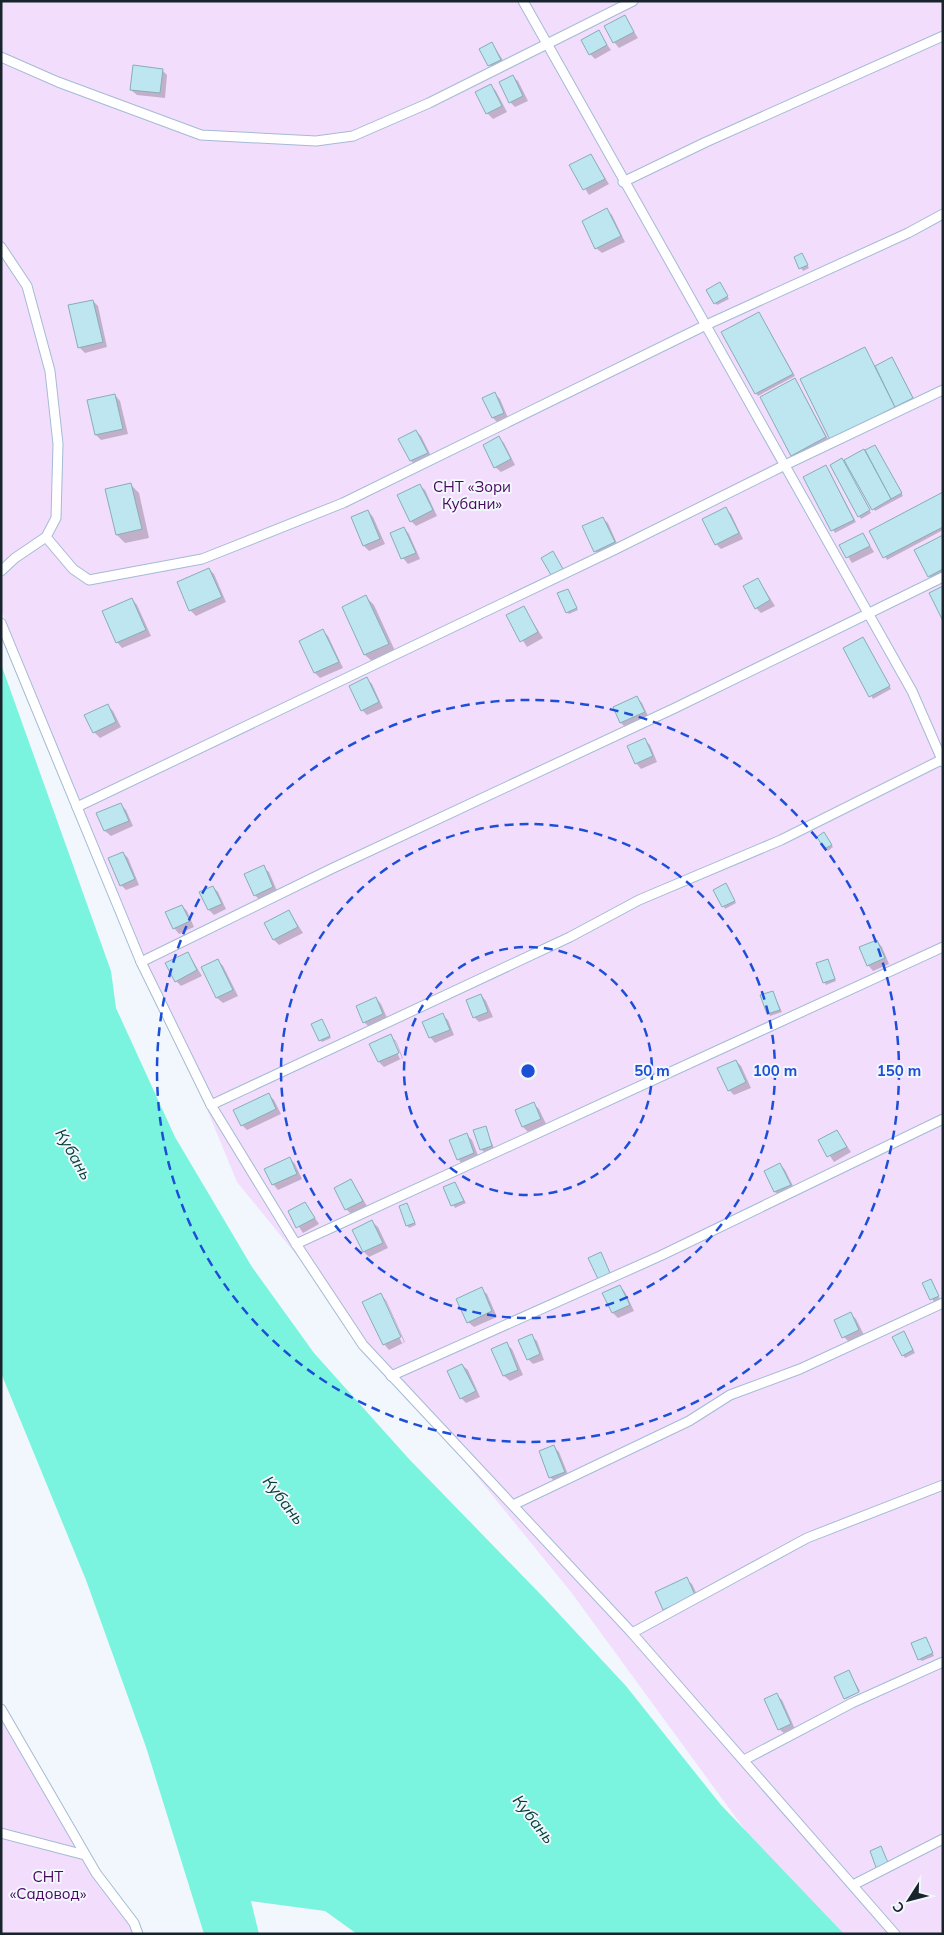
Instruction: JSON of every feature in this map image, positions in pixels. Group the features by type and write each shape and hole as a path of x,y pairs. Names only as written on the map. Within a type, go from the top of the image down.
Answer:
{"lane":[{"path":"210,1105 570,937 639,900 781,840 942,760 912,692 704,326 523,1"},
{"path":"1,57 58,82 201,135 316,141 353,136 429,103 633,1"},
{"path":"623,182 706,142 943,36"},
{"path":"46,537 73,569 89,580 202,559 343,503 704,326 943,214"},
{"path":"1,247 27,286 50,371 58,444 56,518 46,537 15,558 1,571"},
{"path":"77,807 943,390"},
{"path":"141,962 322,873 544,771 943,577"},
{"path":"1,622 141,962 210,1105 296,1244 363,1345 632,1633 895,1934"},
{"path":"296,1244 943,947"},
{"path":"391,1376 660,1256 943,1119"},
{"path":"513,1505 689,1421 730,1396 800,1368 943,1303"},
{"path":"632,1633 807,1538 943,1485"},
{"path":"744,1760 852,1703 943,1662"},
{"path":"1,1708 85,1855 96,1873 134,1922 138,1934"},
{"path":"1,1833 85,1855"},
{"path":"853,1885 943,1839"}],"green space":[{"name":"СНТ «Зори Кубани»","path":"1,1 943,1 943,1934 821,1934 571,1592 237,1182 1,610"},
{"name":"СНТ «Садовод»","path":"1,1709 138,1934 1,1934"}],"water":[{"name":"Кубань","path":"1,664 111,971 116,1008 175,1137 252,1267 314,1353 409,1459 547,1601 626,1686 721,1805 844,1934 357,1934 325,1911 251,1901 259,1934 204,1934 146,1747 86,1580 1,1373"}],"building":[{"path":"625,15 634,32 613,43 604,26"},
{"path":"599,30 607,45 589,55 581,40"},
{"path":"492,42 501,60 488,66 479,49"},
{"path":"133,65 163,69 160,93 130,90"},
{"path":"513,75 523,96 509,103 499,82"},
{"path":"491,84 502,106 486,114 475,92"},
{"path":"591,154 605,179 583,190 569,165"},
{"path":"607,208 621,236 595,249 582,221"},
{"path":"802,253 808,265 799,269 794,257"},
{"path":"720,282 728,296 714,304 706,290"},
{"path":"93,300 103,342 78,348 68,305"},
{"path":"759,312 793,374 755,394 721,332"},
{"path":"865,347 895,407 830,440 800,379"},
{"path":"892,357 913,398 895,407 875,366"},
{"path":"795,378 826,437 791,456 760,397"},
{"path":"495,392 504,413 492,418 482,398"},
{"path":"115,394 123,429 95,435 87,400"},
{"path":"416,430 428,453 410,461 398,439"},
{"path":"499,436 511,459 494,468 483,445"},
{"path":"875,445 902,493 891,499 865,450"},
{"path":"864,449 891,499 872,510 844,460"},
{"path":"842,458 870,510 858,517 830,465"},
{"path":"826,465 854,520 831,531 803,477"},
{"path":"131,483 142,529 116,535 105,489"},
{"path":"420,484 433,510 410,522 397,495"},
{"path":"943,492 943,527 883,558 869,531"},
{"path":"726,507 739,533 715,545 702,519"},
{"path":"368,510 380,539 363,546 351,517"},
{"path":"603,517 615,542 594,552 582,526"},
{"path":"404,527 416,553 401,559 390,533"},
{"path":"863,533 870,546 846,558 839,545"},
{"path":"943,535 943,569 928,577 914,550"},
{"path":"553,551 563,569 551,575 541,558"},
{"path":"209,568 222,597 189,611 177,582"},
{"path":"758,578 770,600 755,609 743,586"},
{"path":"943,586 943,621 929,593"},
{"path":"568,589 577,608 566,613 557,593"},
{"path":"366,595 389,644 364,655 342,607"},
{"path":"132,598 146,630 116,643 102,611"},
{"path":"524,606 538,632 520,642 506,615"},
{"path":"323,629 339,662 314,673 299,641"},
{"path":"863,637 890,686 869,697 843,648"},
{"path":"367,677 379,702 361,711 349,686"},
{"path":"637,696 645,712 620,723 613,707"},
{"path":"108,704 116,722 93,733 84,715"},
{"path":"645,738 653,756 635,764 627,746"},
{"path":"121,803 129,821 104,831 96,813"},
{"path":"824,832 832,845 824,849 817,837"},
{"path":"123,852 135,879 120,886 108,858"},
{"path":"264,865 273,887 254,896 244,874"},
{"path":"726,883 735,901 722,907 713,890"},
{"path":"213,886 222,904 208,910 199,892"},
{"path":"182,905 190,921 173,929 165,912"},
{"path":"289,910 298,927 273,940 264,923"},
{"path":"877,940 885,958 867,966 859,947"},
{"path":"188,952 197,970 175,982 165,963"},
{"path":"218,959 233,990 216,998 201,967"},
{"path":"828,959 835,979 823,983 816,963"},
{"path":"773,991 780,1010 767,1014 760,995"},
{"path":"481,994 488,1012 473,1018 466,1000"},
{"path":"376,997 383,1014 363,1023 356,1006"},
{"path":"443,1013 450,1030 429,1038 422,1022"},
{"path":"322,1019 330,1036 319,1041 311,1024"},
{"path":"391,1034 399,1053 378,1062 369,1044"},
{"path":"736,1060 746,1082 728,1091 717,1068"},
{"path":"269,1093 276,1109 241,1126 233,1110"},
{"path":"534,1102 541,1119 522,1127 515,1110"},
{"path":"486,1126 492,1146 480,1150 473,1130"},
{"path":"837,1130 847,1147 827,1157 818,1140"},
{"path":"467,1133 474,1153 457,1160 449,1140"},
{"path":"290,1157 297,1174 272,1185 264,1169"},
{"path":"780,1163 791,1185 774,1192 764,1171"},
{"path":"351,1179 363,1201 345,1210 334,1188"},
{"path":"455,1182 464,1201 451,1206 443,1187"},
{"path":"305,1202 315,1218 296,1228 288,1211"},
{"path":"407,1203 415,1223 406,1226 399,1206"},
{"path":"372,1220 383,1243 363,1252 352,1230"},
{"path":"601,1252 610,1273 598,1279 588,1258"},
{"path":"931,1279 939,1296 930,1300 922,1283"},
{"path":"620,1285 630,1305 612,1313 602,1293"},
{"path":"482,1287 492,1311 467,1323 456,1299"},
{"path":"381,1293 401,1337 383,1345 362,1302"},
{"path":"851,1312 859,1330 842,1338 834,1320"},
{"path":"904,1331 913,1350 902,1356 892,1337"},
{"path":"532,1334 540,1354 527,1360 518,1340"},
{"path":"507,1342 518,1370 503,1376 491,1349"},
{"path":"462,1364 476,1391 460,1399 447,1371"},
{"path":"554,1445 565,1472 549,1478 539,1451"},
{"path":"687,1577 695,1595 663,1610 655,1592"},
{"path":"926,1637 933,1653 918,1660 911,1643"},
{"path":"849,1670 859,1692 844,1699 834,1677"},
{"path":"777,1693 791,1724 778,1730 764,1699"},
{"path":"881,1846 889,1865 877,1870 870,1851"}]}
